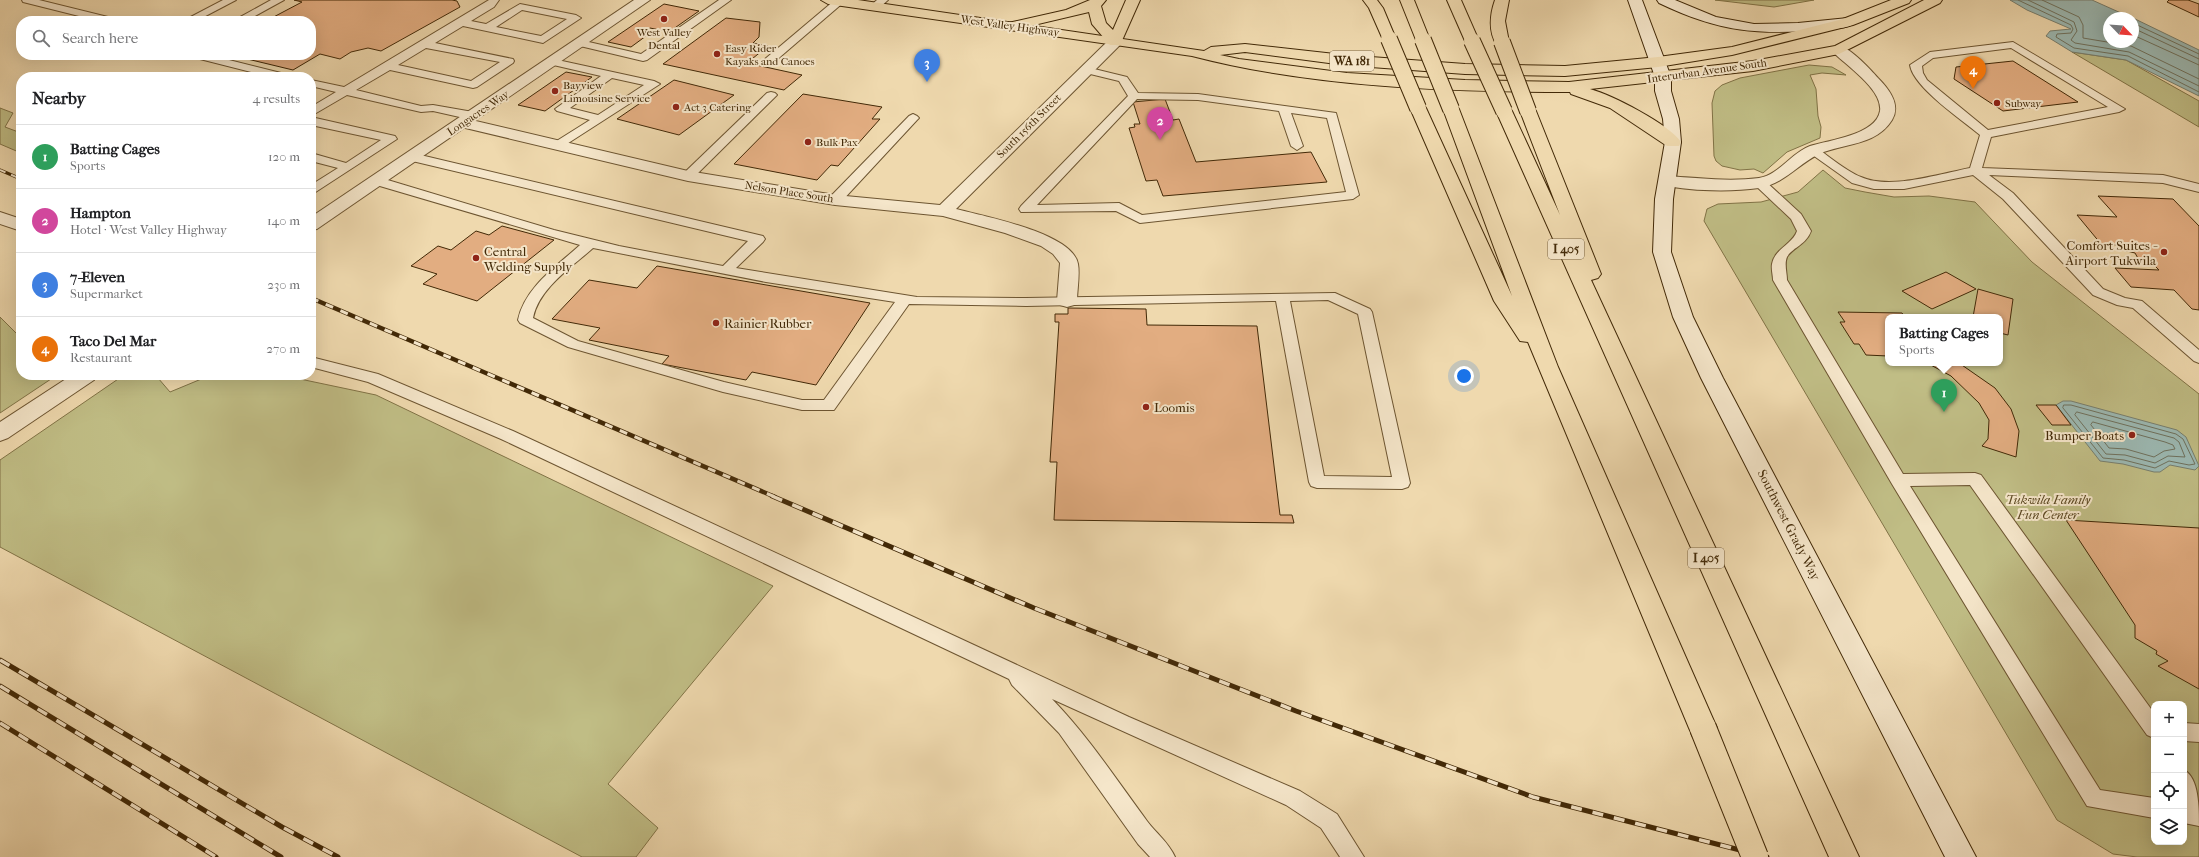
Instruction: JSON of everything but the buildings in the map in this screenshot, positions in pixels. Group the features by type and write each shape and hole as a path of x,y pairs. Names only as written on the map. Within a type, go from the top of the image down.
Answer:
{"main road":[{"path":"1013,26 1096,3 1099,24 1115,42 1133,0"},
{"path":"1370,0 1376,8 1418,108 1504,301 1548,367"},
{"path":"1407,0 1451,109 1548,367 1703,728 1755,857"},
{"name":"I 405","path":"1454,0 1628,387 1844,857"},
{"path":"1502,0 1498,13 1498,32 1580,240 1628,387"},
{"name":"Interurban Avenue South","path":"1459,69 1565,70 1658,62 1732,51 1848,22 1904,0"},
{"name":"Interurban Avenue South","path":"1465,85 1569,87 1753,66 1839,50 1935,0"},
{"name":"West Valley Highway","path":"834,1 879,3 1115,42 1192,52 1239,64 1347,78 1465,85"},
{"name":"West Valley Highway","path":"1192,52 1245,48 1344,60 1459,69"},
{"path":"1544,86 1587,93 1605,99 1625,108 1673,142"}],"street":[{"name":"Longacres Way","path":"316,222 643,0"},
{"name":"Southwest Grady Way","path":"1635,0 1663,77 1663,91 1671,119 1673,142 1664,199 1662,252 1683,317 1712,378 1961,857"},
{"path":"1664,0 1708,20 1757,29 1783,29 1848,22"},
{"name":"South 156th Street","path":"944,210 1115,42"},
{"path":"1668,181 1734,184 1760,183 1773,179 1797,160 1813,151 1868,134 1879,127 1888,110 1887,99 1880,88 1839,50"},
{"name":"Nelson Place South","path":"468,120 559,145 688,176 835,200 944,210 1011,229 1048,242 1060,250 1069,263 1067,301"},
{"path":"0,217 16,224"},
{"path":"0,433 80,380"}],"lane":[{"path":"27,0 92,16"},
{"path":"198,16 231,0"},
{"path":"248,16 280,0"},
{"path":"316,109 461,22 494,0"},
{"path":"580,43 643,58 726,0"},
{"path":"769,61 834,1"},
{"path":"461,22 487,28 543,40 576,18 520,7 487,28"},
{"path":"388,66 473,84 509,61 425,44"},
{"path":"2013,45 2119,109 2083,116 1986,134 1923,82 1916,73 1916,65 1920,60 1930,55 2013,45"},
{"path":"216,60 265,72"},
{"path":"553,62 654,84 559,145"},
{"path":"1086,70 1123,79 1134,96"},
{"path":"599,119 561,109 611,74"},
{"path":"316,84 421,110 423,114 468,120"},
{"path":"688,176 771,95"},
{"path":"1134,96 1198,97 1332,115 1353,195 1140,219 1119,207 1026,208 1134,96"},
{"path":"1284,108 1297,146"},
{"path":"835,200 913,118"},
{"path":"316,122 390,139 316,187"},
{"path":"1975,171 1986,134"},
{"path":"1813,151 1856,180 1874,185 1904,185 1975,171 2164,179 2199,188"},
{"path":"412,157 758,239 726,270"},
{"path":"316,158 348,167"},
{"path":"1975,171 2008,196 2098,292 2122,302 2137,304 2199,358"},
{"path":"377,181 550,233 590,243 726,270 905,299 1067,301 1330,296 1365,312 1402,483 1317,482 1282,298"},
{"path":"1760,183 1796,217 1804,231 1799,242 1786,249 1782,255 1779,263 1780,280 1898,480 2094,799 2151,808"},
{"path":"590,243 545,284 528,306 525,320 573,344 723,387 802,405 828,406 905,299"},
{"path":"316,363 373,378 507,435 1122,723 1293,798 1329,821 1354,857"},
{"path":"1898,480 1975,478 2151,724"},
{"path":"1011,671 1066,727 1146,837 1164,857"},
{"path":"2187,732 2199,733"},
{"path":"2187,784 2199,804"},
{"path":"2187,814 2199,816"}],"green space":[{"path":"1715,0 1814,0 1774,7"},
{"path":"2072,52 2126,60 2199,101 2199,127"},
{"path":"1809,65 1832,67 1846,75 1822,73 1810,75 1816,89 1818,116 1821,127 1820,138 1787,152 1763,173 1754,169 1740,170 1722,166 1716,161 1714,156 1712,103 1715,91 1722,85 1740,78"},
{"path":"0,108 13,113 5,127 16,131 16,151 0,144"},
{"name":"Tukwila Family Fun Center","path":"1823,170 1845,188 1894,197 1929,196 1975,202 2032,262 2199,394 2199,857 2137,857 2113,854 2057,820 1704,221 1707,209 1718,204 1761,202 1798,192"},
{"path":"0,317 16,333 16,380 50,380 0,413"},
{"path":"117,380 160,380 170,392 199,380 305,380 376,395 773,586 608,784 658,828 636,857 582,857 0,547 0,460"}],"water":[{"path":"2010,0 2092,0 2119,12 2103,12 2103,48 2139,48 2139,21 2199,50 2199,96 2126,60 2072,52 2046,36 2050,31 2071,29 2027,10"},
{"name":"Bumper Boats","path":"2063,401 2071,401 2177,430 2186,437 2199,466 2195,470 2170,465 2160,472 2154,472 2123,464 2100,461 2056,405"}],"railway":[{"path":"0,170 16,177"},
{"path":"316,300 775,497"},
{"path":"772,496 1034,608 1296,711 1533,797 1767,857"},
{"path":"0,660 282,827 338,857"},
{"path":"0,686 281,857"},
{"path":"0,723 216,857"}],"place":[{"name":"West Valley Dental","path":"664,19"},
{"name":"Easy Rider Kayaks and Canoes","path":"717,54"},
{"name":"7-Eleven","path":"927,82"},
{"name":"Taco Del Mar","path":"1973,89"},
{"name":"Bayview Limousine Service","path":"555,91"},
{"name":"Subway","path":"1997,103"},
{"name":"Act 3 Catering","path":"676,107"},
{"name":"Hampton","path":"1160,140"},
{"name":"Bulk Pax","path":"808,142"},
{"name":"Comfort Suites - Airport Tukwila","path":"2164,252"},
{"name":"Central Welding Supply","path":"476,258"},
{"name":"Rainier Rubber","path":"716,323"},
{"name":"Loomis","path":"1146,407"},
{"name":"Batting Cages","path":"1944,412"},
{"name":"Bumper Boats","path":"2132,435"}]}
